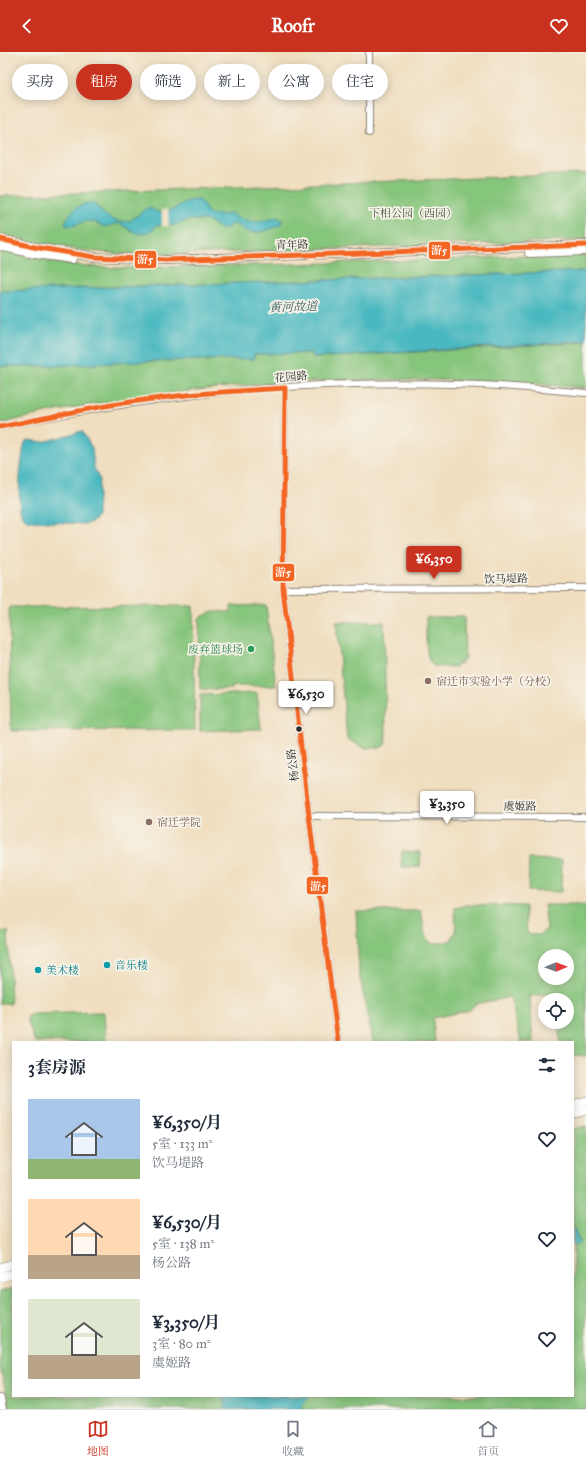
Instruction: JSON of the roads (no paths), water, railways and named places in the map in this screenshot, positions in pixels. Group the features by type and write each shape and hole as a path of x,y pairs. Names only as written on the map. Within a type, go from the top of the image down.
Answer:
{"main road":[{"path":"574,1105 586,1101"},
{"path":"574,1114 586,1110"},
{"path":"0,1268 12,1264"},
{"path":"0,1277 12,1274"}],"street":[{"path":"369,52 369,133"},
{"name":"青年路","path":"0,239 34,247 94,257 166,260 586,245"},
{"name":"青年路","path":"0,246 36,254 99,263 166,265 396,256 586,251"},
{"name":"花园路","path":"0,428 50,416 185,395 363,383 513,386 586,393"},
{"name":"杨公路","path":"285,388 283,589 309,816 338,1041"},
{"name":"饮马堤路","path":"283,589 586,588"},
{"name":"虞姬路","path":"309,816 586,817"},
{"path":"0,1399 2,1409"}],"water":[{"path":"200,200 209,214 223,215 231,213 242,220 253,222 264,221 277,217 282,220 281,225 264,231 250,232 245,231 234,224 222,230 205,220 190,220 176,225 157,225 149,232 142,234 135,233 120,224 104,227 88,221 74,225 65,225 66,220 76,208 89,203 94,203 101,211 116,221 126,222 149,207 155,211 167,212 188,201"},
{"name":"黄河故道","path":"586,271 586,341 313,358 312,353 254,354 254,359 154,361 52,366 0,366 0,291"},
{"path":"82,431 92,448 94,467 99,479 97,516 93,522 84,524 27,520 22,516 19,501 22,458 25,442 28,440 43,442"},
{"path":"574,1228 580,1243 574,1245"},
{"path":"225,1397 309,1397 302,1404 303,1409 225,1409"}],"place":[{"name":"废弃篮球场","path":"251,649"},
{"name":"宿迁市实验小学（分校）","path":"428,681"},
{"name":"宿迁学院","path":"149,822"},
{"name":"音乐楼","path":"107,965"},
{"name":"美术楼","path":"38,970"}],"park label":[{"name":"下相公园（西园）","path":"413,213"}]}
